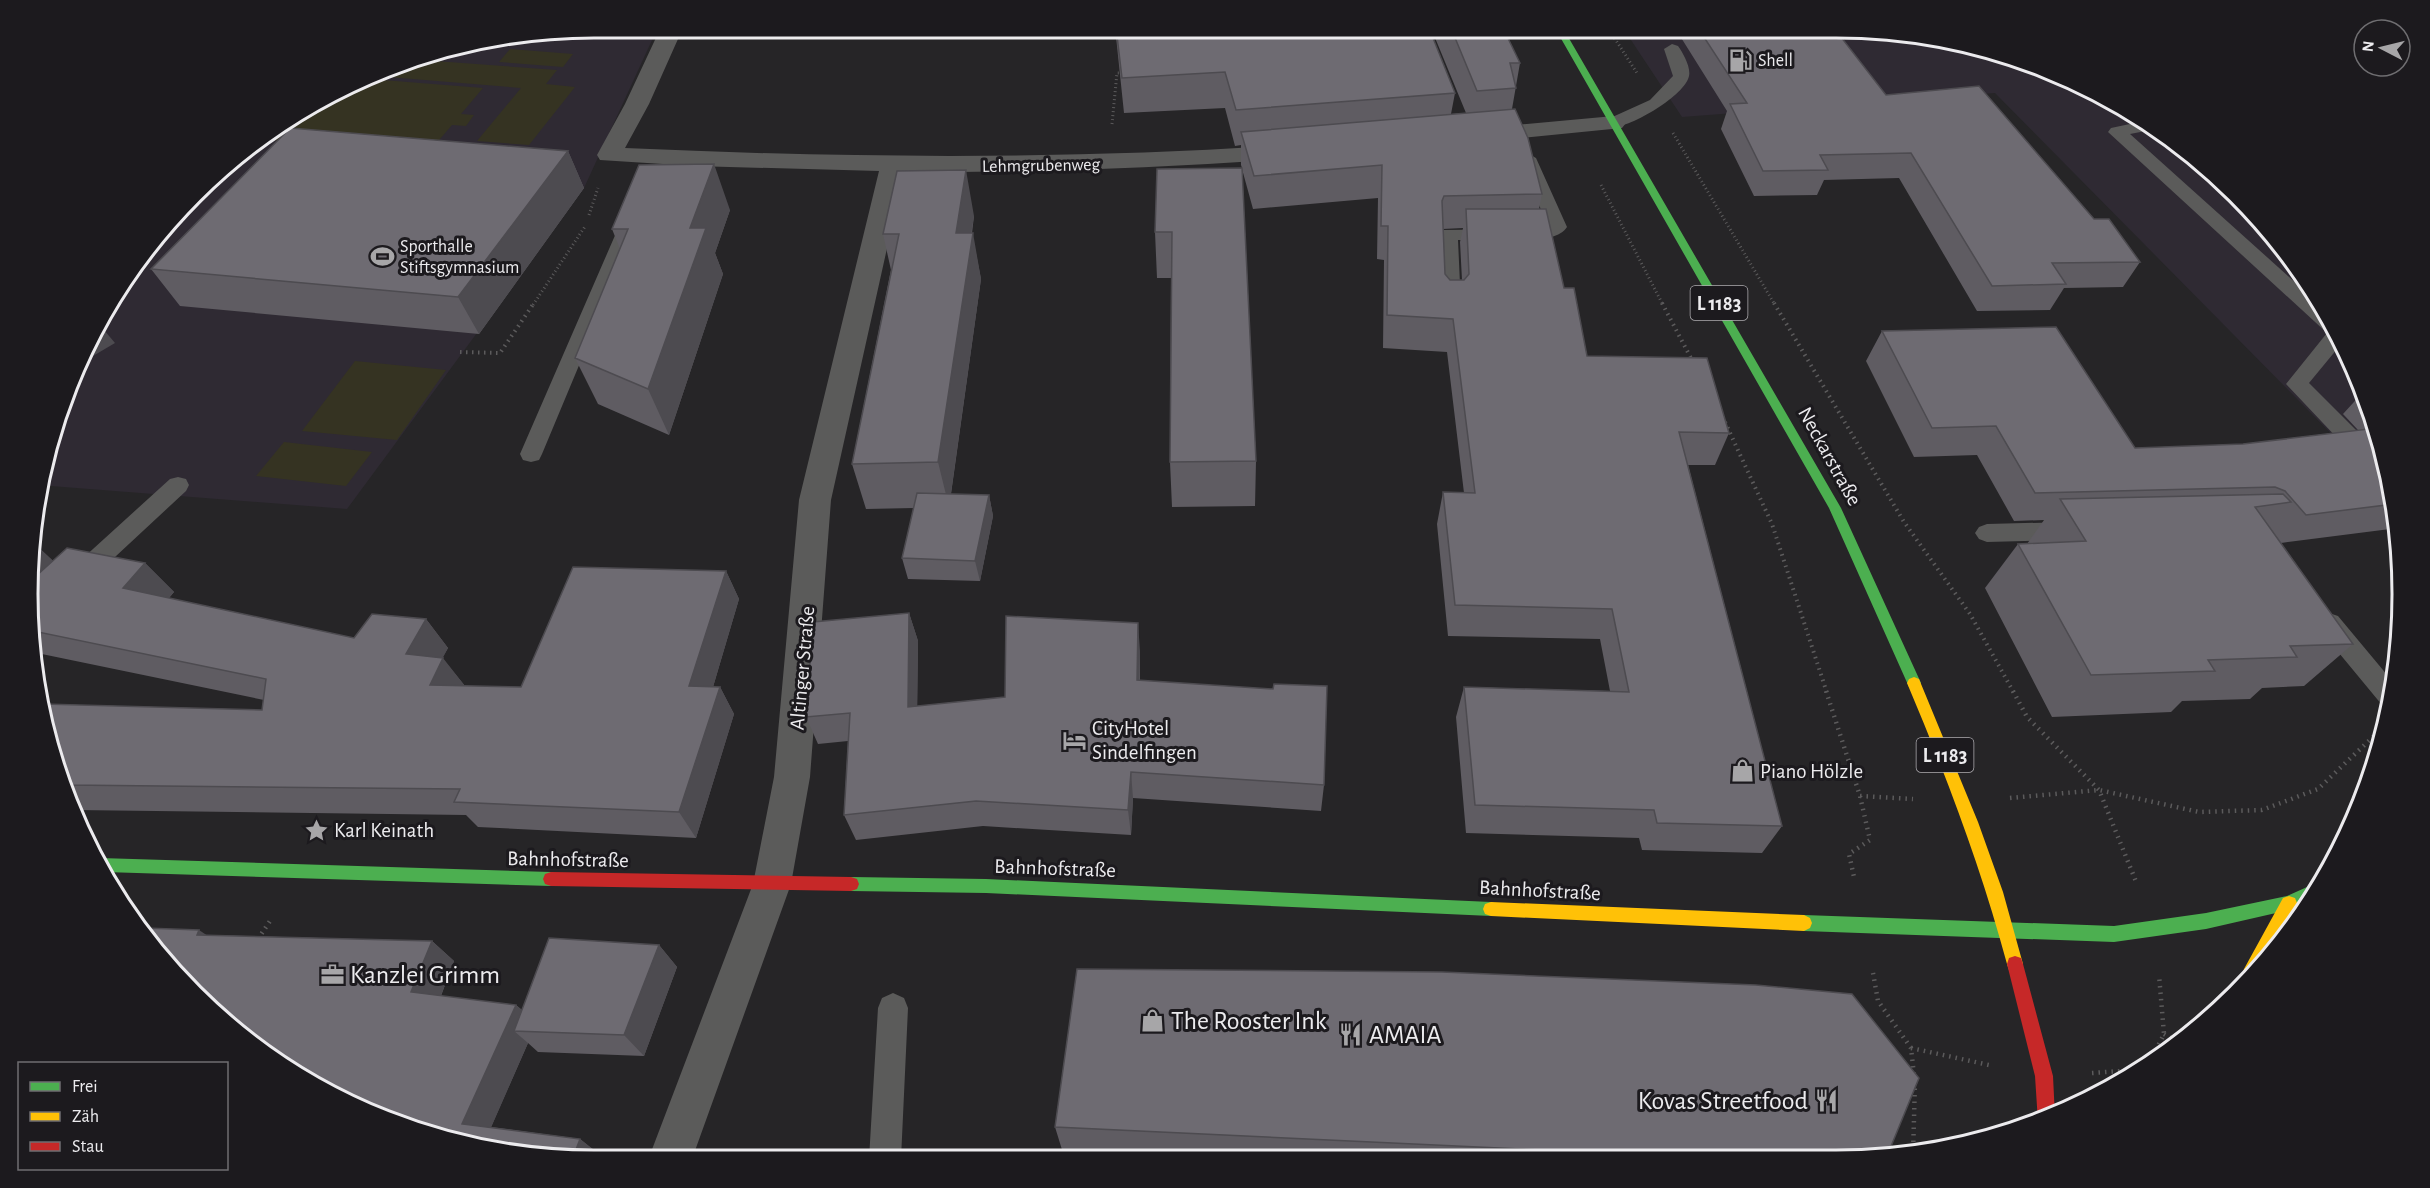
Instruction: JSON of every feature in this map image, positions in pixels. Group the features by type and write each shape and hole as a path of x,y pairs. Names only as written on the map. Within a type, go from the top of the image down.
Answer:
{"main road":[{"name":"Neckarstraße","path":"1565,38 1835,508 1871,583 1953,775 2007,932"},
{"name":"Bahnhofstraße","path":"108,865 772,884 986,886 1866,927 2114,934 2145,931 2289,903 2303,896"},
{"path":"2264,950 2289,903"},
{"name":"L 1183","path":"2007,932 2043,1076 2045,1109"}],"street":[{"path":"609,155 637,104 668,38"},
{"path":"1464,137 1614,123"},
{"name":"Lehmgrubenweg","path":"609,155 653,166 893,166 1108,164 1309,150"},
{"name":"Altinger Straße","path":"674,1150 772,884 792,777 815,500 893,166"}],"lane":[{"path":"1614,123 1656,104 1681,77 1681,56"},
{"path":"2139,127 2117,132 2315,311"},
{"path":"1451,306 1448,234 1541,235 1558,227 1515,132"},
{"path":"531,454 641,196"},
{"path":"2332,342 2297,384 2378,467"},
{"path":"59,595 178,485"},
{"path":"1987,533 2094,530"},
{"path":"2316,608 2384,689"},
{"path":"885,1150 893,1008"}],"path":[{"path":"1614,38 1656,104 1904,522 1970,614 2027,717 2098,790 2199,812 2262,810 2318,789 2374,736"},
{"path":"1108,164 1117,73 1128,72"},
{"path":"1570,126 1694,364"},
{"path":"460,352 500,353 586,224 609,155"},
{"path":"1723,417 1772,524 1860,796 1870,840 1849,854 1866,927 1878,1001 1911,1048 1916,1085 1913,1145"},
{"path":"258,941 300,871"},
{"path":"2164,1034 2172,1038"}],"shaded area":[{"path":"653,38 584,188 347,509 48,486 56,450 80,381 112,316 131,285 176,227 200,200 227,176 285,131 348,95 415,67 485,48 558,39"},
{"path":"1630,38 1836,38 1909,42 1980,56 2049,80 2082,95 2145,131 2175,152 2230,200 2278,255 2318,316 2350,381 2374,450 2382,485 1995,93 1682,117"},
{"path":"510,49 573,54 563,67 499,62"},
{"path":"434,61 557,70 546,84 575,87 529,145 477,141 521,88 389,77"},
{"path":"381,80 483,88 461,114 474,115 466,126 452,125 428,153 272,140 316,112"},
{"path":"355,361 446,370 397,440 302,431"},
{"path":"284,442 372,452 346,486 256,476"}],"building":[{"path":"1117,38 1433,38 1455,93 1236,110 1225,72 1122,78"},
{"path":"1455,38 1508,38 1520,63 1510,63 1516,88 1477,91"},
{"path":"1705,38 1842,38 1886,95 1979,86 2094,219 2109,219 2140,262 2052,263 2066,284 1992,286 1911,153 1820,155 1828,170 1763,171 1730,104 1747,103"},
{"path":"1515,109 1528,138 1542,194 1444,196 1442,201 1445,274 1450,280 1464,280 1469,274 1466,209 1546,209 1564,288 1574,288 1587,356 1707,358 1729,433 1679,432 1782,826 1657,823 1654,810 1475,805 1464,687 1629,692 1612,609 1455,605 1443,492 1475,493 1453,319 1387,315 1388,226 1381,226 1382,165 1254,176 1241,132"},
{"name":"Sporthalle Stiftsgymnasium","path":"290,128 568,151 458,297 151,269"},
{"path":"714,164 690,228 706,228 648,389 575,358 628,229 612,229 639,165"},
{"path":"1242,168 1256,461 1170,462 1172,232 1155,232 1157,169"},
{"path":"966,170 956,233 973,233 938,462 852,464 899,234 883,234 897,171"},
{"path":"2056,327 2135,448 2243,444 2367,429 2385,505 2306,515 2285,491 2275,487 2035,493 1996,426 1932,428 1882,331"},
{"path":"917,493 989,495 975,561 902,558"},
{"path":"2283,494 2291,502 2255,507 2353,644 2290,646 2297,657 2208,660 2215,671 2091,675 2018,544 2086,541 2060,499"},
{"path":"67,548 145,563 123,588 354,638 372,614 426,619 406,654 443,658 430,685 521,687 573,567 726,571 689,686 720,687 679,812 454,802 460,789 72,785 56,738 48,704 262,710 266,679 39,632 39,574"},
{"path":"909,613 908,707 1005,697 1006,616 1138,623 1137,680 1273,689 1274,684 1327,686 1324,785 1131,772 1128,810 976,801 844,815 850,713 806,717 813,622"},
{"path":"149,928 199,930 197,935 432,941 411,992 516,1005 462,1124 580,1139 576,1150 521,1146 485,1140 415,1121 348,1093 285,1057 255,1036 200,988"},
{"path":"549,938 659,945 624,1035 514,1031"},
{"path":"1077,969 1442,972 1756,985 1852,994 1919,1078 1890,1148 1872,1149 1542,1150 1055,1127"}],"traffic: fast":[{"path":"1565,38 1835,508 1914,683"},
{"path":"108,865 551,879"},
{"path":"851,884 986,886 1491,909"},
{"path":"1804,923 2114,934 2206,921 2289,903 2303,896"}],"traffic: slow":[{"path":"1914,683 1970,822 1995,892 2015,964"},
{"path":"2264,950 2289,903"},
{"path":"1491,909 1804,923"}],"traffic: jam":[{"path":"551,879 851,884"},
{"path":"2015,964 2044,1076 2046,1109"}],"place":[{"name":"Shell","path":"1740,60"},
{"name":"Sporthalle Stiftsgymnasium","path":"382,256"},
{"name":"CityHotel Sindelfingen","path":"1074,740"},
{"name":"Piano Hölzle","path":"1742,771"},
{"name":"Karl Keinath","path":"316,830"},
{"name":"Kanzlei Grimm","path":"332,974"},
{"name":"The Rooster Ink","path":"1153,1020"},
{"name":"AMAIA","path":"1351,1034"},
{"name":"Kovas Streetfood","path":"1826,1100"}]}
